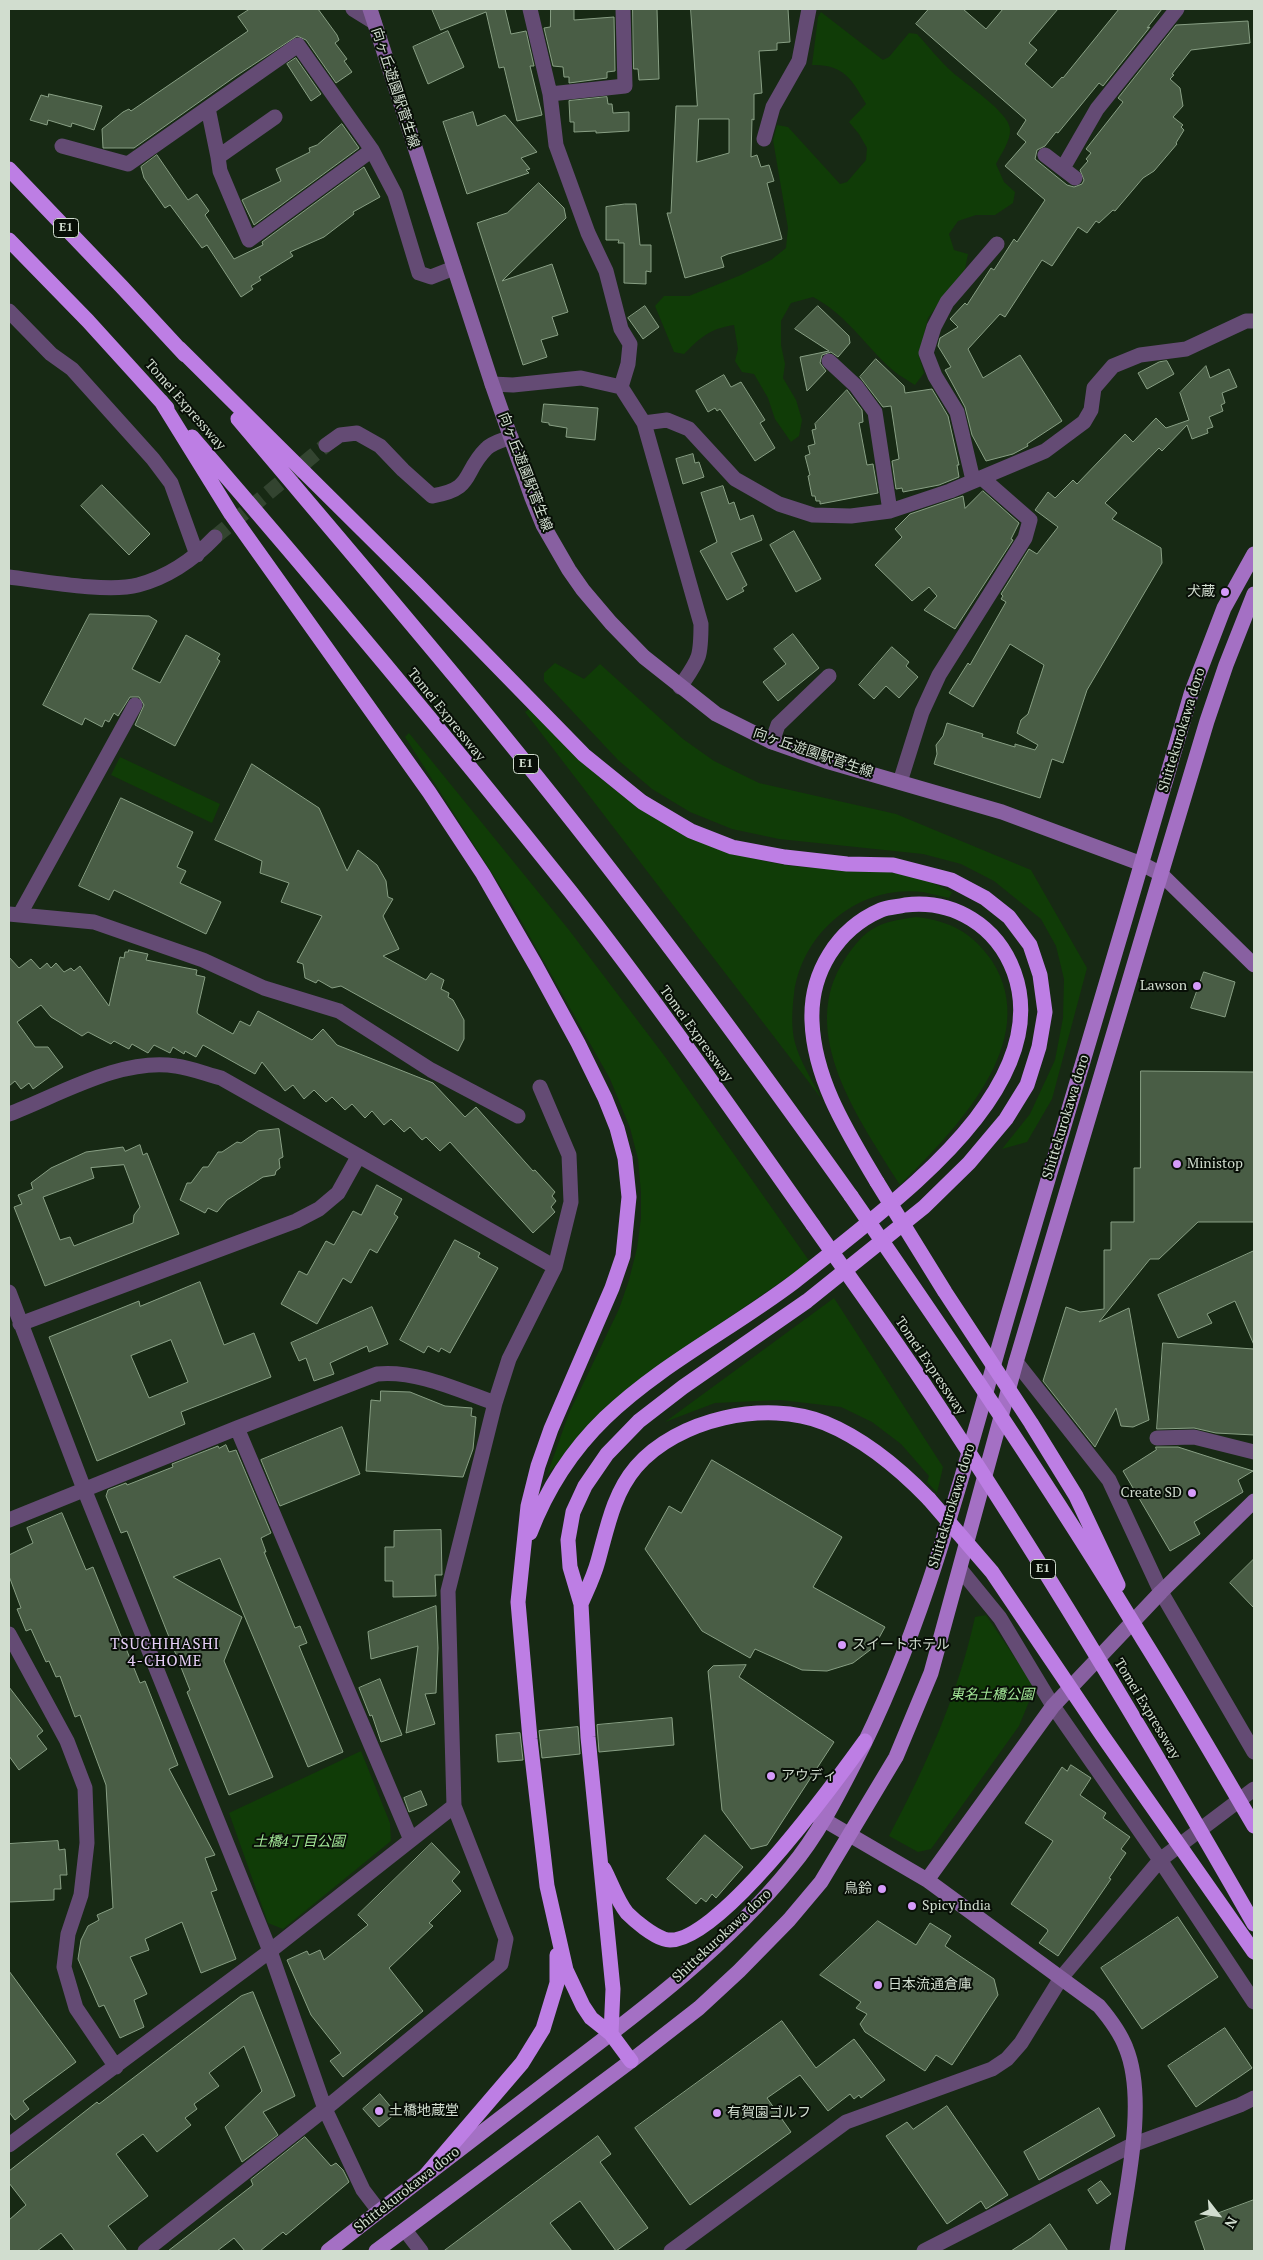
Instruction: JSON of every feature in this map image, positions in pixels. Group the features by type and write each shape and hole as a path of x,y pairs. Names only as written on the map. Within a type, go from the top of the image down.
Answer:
{"highway":[{"name":"E1","path":"9,169 179,348 500,732 608,866 734,1032 951,1341 1144,1640 1254,1826"},
{"name":"Tomei Expressway","path":"9,240 88,321 161,401 317,584 571,893 697,1062 814,1225 931,1394 1007,1512 1138,1725 1254,1924"},
{"path":"179,348 419,586 584,755 642,802 691,832 732,847 785,858 893,866 951,880 985,898 1009,917 1030,944 1040,975 1045,1012 1039,1047 1027,1084 1006,1118 969,1163 924,1207 807,1301 683,1387 639,1421 607,1454 585,1486 573,1512 568,1540 570,1567 581,1604 588,1737 613,1989 611,2034"},
{"path":"161,401 231,514 418,776 483,874 578,1043 605,1098 617,1128 625,1158 629,1197 623,1256 612,1288 551,1429 538,1466 528,1506 521,1558 518,1602 530,1739 547,1886 566,1970 583,2006 591,2018 611,2034 631,2061"},
{"path":"521,1558 531,1530 558,1477 584,1440 604,1418 645,1383 792,1283 898,1198 951,1148 975,1121 998,1086 1017,1041 1020,1005 1015,975 1003,947 981,924 953,909 916,904 884,908 861,920 839,939 824,963 814,993 812,1020 815,1049 824,1082 844,1126 878,1182 946,1292 1076,1496 1144,1640"},
{"path":"581,1604 598,1562 605,1528 613,1506 635,1468 658,1446 684,1432 713,1420 757,1413 790,1415 824,1423 860,1442 903,1472 992,1572 1254,1952"},
{"path":"601,1863 627,1912 652,1932 666,1940 682,1938 706,1925 739,1896 818,1817 866,1742"},
{"path":"426,2175 522,2064 543,2029 557,1983 556,1929"}],"main road":[{"name":"Shittekurokawa doro","path":"866,1742 910,1640 931,1576 1191,694 1224,608 1254,554"},
{"name":"Shittekurokawa doro","path":"376,2251 699,2008 789,1920 821,1882 896,1756 931,1673 1016,1362 1161,874 1213,702 1254,594"},
{"name":"Shittekurokawa doro","path":"328,2251 611,2034 675,1981 763,1900 795,1862 818,1817"}],"street":[{"path":"353,9 372,16"},
{"path":"530,9 550,94 556,146 588,233 606,271 621,329 630,344 628,364 621,387"},
{"path":"550,94 625,86 623,9"},
{"path":"764,139 774,107 799,61 809,9"},
{"path":"1063,168 1097,109 1176,9"},
{"name":"向ヶ丘遊園駅菅生線","path":"372,16 492,384 543,525 583,590 644,657 716,714 772,742 1002,812 1142,864 1161,874 1254,965"},
{"path":"62,146 128,164 298,46 372,150 395,194 420,273 431,277 454,268"},
{"path":"208,108 220,171 249,240 372,150"},
{"path":"218,157 275,117"},
{"path":"1045,155 1075,178"},
{"path":"900,782 922,712 939,675 1025,538 1030,520 978,479 957,412 934,376 926,353 934,327 947,302 996,244"},
{"path":"9,311 51,354 72,369 153,459 171,483 197,555"},
{"path":"644,423 667,420 689,429 735,479 779,504 813,515 851,516 890,511 950,491 1045,451 1084,422 1091,410 1094,388 1113,366 1140,354 1186,350 1246,321 1254,321"},
{"path":"829,361 856,386 875,412 890,511"},
{"path":"492,384 513,385 581,378 621,387 644,423 700,624 702,651 680,687"},
{"path":"326,445 340,435 357,433 380,446 432,496 449,493 463,484 486,448 511,437"},
{"path":"9,577 106,587 136,585 161,577 197,555 215,537"},
{"path":"772,742 778,725 829,676"},
{"path":"135,705 14,914 94,922 203,960 264,988 338,1011 431,1070 518,1116"},
{"path":"9,1114 100,1077 139,1066 176,1066 220,1078 555,1268"},
{"path":"145,2251 325,2109 501,1964 506,1939 454,1806 448,1590 495,1403 509,1359 555,1268 571,1202 569,1155 540,1087"},
{"path":"20,1324 296,1221 319,1209 338,1193 358,1157"},
{"path":"9,1292 84,1489 270,1951 325,2109 364,2190 379,2211"},
{"path":"1016,1362 1109,1480 1161,1592 1254,1752"},
{"path":"9,1520 377,1374 410,1375 495,1403"},
{"path":"237,1428 411,1840"},
{"path":"1157,1438 1194,1437 1254,1452"},
{"path":"927,1880 1054,1706 1161,1592 1254,1500"},
{"path":"960,1569 1000,1618 1054,1706 1160,1860 1254,2002"},
{"path":"9,1634 67,1741 85,1788 87,1843 81,1895 68,1934 64,1967 76,2008 116,2067"},
{"path":"671,2251 846,2122 992,2070 1008,2059 1021,2043 1061,1978 1160,1860 1254,1789"},
{"path":"9,2145 270,1951 454,1806"},
{"path":"818,1817 927,1880 1099,2006 1117,2029 1127,2048 1136,2083 1132,2145 1117,2251"},
{"path":"924,2251 1132,2145 1254,2098"},
{"path":"405,2230 421,2251"}],"green space":[{"path":"821,12 883,60 889,57 909,33 917,34 947,67 994,106 1008,122 1010,129 1009,138 996,164 1004,182 1015,192 1013,203 995,215 976,215 958,221 949,234 954,250 968,254 965,269 928,318 919,356 924,373 915,385 891,369 842,318 823,303 813,297 791,303 781,321 781,345 785,364 783,378 796,400 802,420 799,436 791,442 775,419 768,398 754,374 742,372 735,361 738,349 734,325 712,331 695,343 684,354 674,352 655,306 664,296 689,296 741,275 771,260 786,248 788,228 773,140 777,125 788,127 840,184 847,182 866,160 867,148 849,122 866,104 851,80 839,70 823,65 812,65 818,17"},
{"path":"555,663 584,679 600,664 683,739 714,761 759,783 896,814 1031,870 1087,968 1052,1099 1027,1142 1002,1149 1030,1114 1055,1060 1063,1018 1064,979 1056,946 1041,919 994,881 961,864 923,854 779,839 732,829 690,812 652,789 618,760 544,681 544,673"},
{"path":"529,709 584,763 623,796 688,835 712,845 760,860 802,867 890,872 924,880 952,892 949,898 923,892 899,892 877,896 856,904 821,932 799,971 792,1013 795,1043 821,1098 525,712"},
{"path":"409,733 569,930 666,1058 810,1262 641,1378 610,1404 547,1475 569,1413 619,1309 629,1280 637,1248 641,1218 638,1159 630,1128 610,1079 511,903 405,737"},
{"path":"120,757 220,804 212,823 111,775"},
{"path":"916,917 950,925 968,935 984,951 992,961 1005,992 1007,1023 1000,1053 985,1084 966,1112 944,1139 900,1185 868,1134 839,1076 830,1046 827,1017 831,987 845,959 860,940 874,928 883,924"},
{"path":"834,1298 943,1467 937,1493 927,1482 929,1476 901,1444 872,1422 841,1407 780,1400 715,1403 665,1422"},
{"name":"東名土橋公園","path":"986,1615 1035,1687 1019,1726 931,1849 918,1852 889,1836 928,1757 950,1702 960,1674 975,1617"},
{"name":"土橋4丁目公園","path":"361,1751 390,1823 391,1841 283,1929 268,1923 229,1813"}],"building":[{"path":"250,9 318,9 337,35 339,40 335,43 347,59 344,61 352,72 336,83 306,40 297,36 236,76 134,148 103,148 102,129 123,112 129,109 131,111 248,31 238,17"},
{"path":"432,9 505,9 511,34 526,31 534,66 530,66 542,115 517,121 504,67 499,68 486,12 441,30"},
{"path":"551,9 574,9 574,20 614,17 615,71 607,72 607,78 569,83 569,77 564,77 563,67 553,66 544,28 550,27"},
{"path":"633,9 657,9 659,79 639,80 638,69 634,69"},
{"path":"691,9 788,9 790,42 777,43 777,50 759,51 762,93 754,94 751,157 757,155 761,167 769,165 774,181 767,183 782,239 728,254 721,257 724,267 685,278 667,213 671,213 676,106 697,106","holes":["699,119 729,119 729,153 697,162"]},
{"path":"929,9 963,9 986,29 1003,9 1058,9 1029,43 1037,50 1025,64 1052,88 1063,78 1119,9 1162,9 1103,86 1099,83 1058,133 1056,132 1045,146 1037,150 1035,159 1067,185 1074,187 1082,184 1084,180 1080,170 1088,161 1086,159 1091,153 1086,149 1123,102 1118,98 1176,25 1248,21 1250,43 1191,50 1172,74 1174,75 1170,79 1180,88 1183,106 1173,117 1183,125 1181,127 1184,130 1177,144 1154,171 1143,178 1115,211 1113,210 1099,223 1096,221 1087,233 1078,227 1052,266 1042,260 1005,317 1000,314 968,349 983,378 1020,355 1062,421 1027,444 1028,446 1013,454 986,461 972,435 965,407 945,370 951,367 938,346 940,338 958,327 950,319 965,303 967,305 991,268 994,270 1014,239 1017,242 1045,200 1005,166 1026,142 1017,134 1026,120 916,24"},
{"path":"448,31 464,67 428,84 413,47"},
{"path":"296,58 321,94 311,101 287,64"},
{"path":"49,94 102,106 94,130 72,123 71,127 48,120 47,125 30,120 41,95 48,97"},
{"path":"607,97 608,104 612,104 613,113 629,112 629,131 574,132 574,122 570,122 569,101"},
{"path":"473,112 477,126 505,115 537,152 521,158 530,169 526,170 529,173 467,194 443,122"},
{"path":"342,124 359,148 254,225 242,200 281,181 276,169 310,152 309,148 317,145"},
{"path":"157,155 188,200 197,194 209,211 205,215 234,259 263,245 262,242 364,167 380,197 353,212 354,214 324,237 290,252 293,256 259,277 261,280 251,286 253,289 241,297 207,245 202,248 170,205 165,208 144,178 141,167"},
{"path":"539,183 564,208 566,218 502,281 552,264 568,312 552,317 558,335 541,340 547,357 523,365 477,223 507,213"},
{"path":"636,204 640,245 651,245 651,272 646,271 646,284 624,283 624,243 618,243 619,240 606,240 606,207"},
{"path":"645,306 659,327 643,339 628,318"},
{"path":"818,306 849,336 850,343 838,357 831,352 822,355 820,363 826,371 807,391 800,357 829,351 795,329"},
{"path":"876,359 904,386 905,393 932,389 948,416 959,465 957,465 959,477 939,485 903,492 902,488 896,489 892,461 899,459 891,406 883,407 860,377"},
{"path":"1167,361 1174,374 1147,389 1138,373 1159,362"},
{"path":"1206,366 1210,378 1229,369 1237,387 1222,393 1225,403 1221,405 1223,411 1209,417 1213,427 1207,429 1208,433 1192,439 1187,425 1162,451 1159,448 1105,503 1117,513 1112,519 1161,548 1162,563 1087,690 1063,763 1052,759 1040,798 934,764 937,754 936,745 943,736 947,723 983,734 982,737 1015,747 1015,744 1035,750 1038,745 1017,733 1021,720 1028,714 1044,665 1010,644 973,707 949,693 968,663 970,665 1006,602 1001,599 1003,596 1001,594 1029,549 1037,554 1058,527 1035,510 1048,492 1055,498 1073,480 1077,484 1125,434 1133,442 1156,418 1166,428 1189,420 1180,393"},
{"path":"724,375 731,387 741,382 765,420 760,423 775,448 755,461 720,409 717,411 715,408 708,412 696,391"},
{"path":"847,390 862,410 863,422 859,423 867,465 873,464 878,493 820,504 820,501 816,501 815,496 812,496 808,476 810,475 805,456 810,454 808,446 815,444 812,430 816,429 815,424"},
{"path":"544,404 598,408 595,440 566,437 567,428 542,422"},
{"path":"693,454 695,463 699,462 704,477 683,484 676,459"},
{"path":"102,485 150,534 129,555 81,506"},
{"path":"723,486 729,504 734,502 740,520 753,515 762,540 731,553 747,585 742,588 744,591 727,600 700,551 717,542 701,493"},
{"path":"983,491 1019,523 1011,539 1013,540 955,629 924,610 937,596 929,587 912,601 875,565 902,537 895,529 910,514 963,496 965,508"},
{"path":"794,531 821,579 796,592 770,545"},
{"path":"90,614 149,616 157,621 132,669 160,683 186,635 220,654 217,659 220,661 175,746 135,725 144,705 139,697 130,697 118,716 114,713 109,722 105,720 102,727 85,718 82,725 43,705"},
{"path":"793,634 819,668 778,701 763,682 786,664 774,649"},
{"path":"892,647 909,662 906,666 918,677 899,698 886,686 874,699 859,685"},
{"path":"252,764 319,808 347,871 358,850 377,865 386,881 388,897 393,899 383,916 399,949 383,956 426,980 431,973 444,980 441,989 449,993 448,997 453,1000 464,1020 464,1039 458,1051 341,986 332,988 318,980 316,983 305,978 303,964 297,962 322,916 281,902 289,883 260,873 262,861 215,840"},
{"path":"121,798 193,832 177,867 186,871 180,883 221,902 206,934 114,890 109,900 79,886"},
{"path":"129,950 148,954 146,960 197,970 196,975 205,977 198,1014 233,1034 240,1021 250,1026 258,1011 312,1040 323,1029 337,1045 433,1083 465,1117 476,1107 533,1171 535,1170 555,1192 552,1196 556,1201 551,1207 555,1212 533,1233 450,1142 440,1151 426,1137 422,1140 410,1127 404,1132 391,1119 384,1125 372,1111 365,1118 352,1104 345,1110 332,1097 326,1102 314,1090 304,1099 293,1085 285,1091 262,1062 255,1074 203,1045 196,1057 185,1051 184,1054 173,1047 170,1053 154,1045 148,1053 132,1044 129,1049 114,1041 111,1044 88,1032 82,1036 51,1017 41,1005 17,1022 35,1047 48,1047 63,1067 33,1089 29,1083 21,1089 15,1081 9,1086 9,957 19,968 31,959 40,969 47,963 51,968 56,963 64,972 71,968 74,971 80,966 109,1006 120,957 124,958 125,952"},
{"path":"1204,972 1235,982 1225,1017 1191,1008"},
{"path":"1141,1071 1254,1072 1254,1222 1198,1222 1159,1259 1150,1259 1099,1322 1129,1308 1149,1420 1133,1427 1121,1426 1116,1408 1095,1447 1043,1381 1066,1307 1080,1312 1104,1309 1104,1250 1111,1250 1111,1222 1134,1222 1134,1168 1140,1168"},
{"path":"279,1129 283,1157 279,1159 280,1168 276,1171 275,1175 263,1177 227,1200 217,1212 208,1208 205,1213 180,1200 187,1183 191,1183 203,1167 208,1167 218,1152 222,1152 237,1142 241,1143 258,1131"},
{"path":"140,1145 143,1155 147,1153 179,1234 45,1286 14,1207 22,1204 18,1195 33,1189 31,1183 51,1168 86,1152 123,1147 125,1151","holes":["124,1165 140,1207 134,1215 133,1223 74,1246 70,1237 60,1240 43,1197 94,1178 91,1168"]},
{"path":"377,1185 402,1199 394,1214 398,1217 377,1253 370,1249 351,1283 343,1278 317,1324 281,1304 299,1271 307,1275 326,1241 334,1245 353,1211 361,1215"},
{"path":"455,1240 480,1253 478,1257 498,1268 450,1353 441,1348 439,1352 428,1346 424,1353 400,1340"},
{"path":"1254,1251 1254,1345 1235,1301 1207,1314 1212,1323 1178,1338 1158,1295"},
{"path":"200,1282 224,1345 254,1333 271,1377 181,1412 185,1424 97,1461 49,1337 139,1301 140,1306","holes":["171,1340 188,1382 149,1398 131,1356"]},
{"path":"372,1307 388,1344 369,1352 367,1346 330,1363 334,1374 314,1381 306,1358 299,1361 291,1343"},
{"path":"1163,1343 1254,1349 1254,1435 1216,1433 1194,1428 1157,1429"},
{"path":"381,1391 410,1392 445,1406 472,1408 471,1416 476,1417 473,1449 463,1477 366,1471 371,1400 380,1401"},
{"path":"342,1427 360,1474 280,1506 261,1460"},
{"path":"226,1445 229,1452 236,1450 271,1533 261,1538 266,1552 264,1552 295,1628 300,1626 307,1643 299,1646 343,1752 308,1767 220,1558 173,1577 242,1617 224,1661 273,1777 229,1795 187,1692 190,1690 127,1531 121,1533 106,1496 108,1490 126,1483 127,1485 173,1467 172,1464 218,1446 219,1448"},
{"path":"1156,1447 1178,1447 1253,1471 1238,1480 1243,1492 1194,1522 1200,1534 1170,1551 1123,1471 1156,1450"},
{"path":"712,1460 842,1537 813,1587 885,1627 874,1647 853,1663 827,1671 802,1670 755,1649 750,1658 702,1631 645,1549 669,1506 681,1513"},
{"path":"62,1513 86,1570 93,1567 140,1683 145,1681 178,1765 169,1769 215,1855 205,1858 217,1890 211,1892 236,1959 201,1973 182,1922 145,1939 149,1950 130,1957 147,1994 134,2000 144,2027 120,2038 104,2005 99,2007 78,1959 81,1940 88,1926 99,1920 97,1915 113,1908 106,1785 80,1715 75,1717 60,1676 56,1677 49,1661 46,1662 31,1629 26,1631 17,1609 21,1608 9,1576 9,1555 33,1543 27,1528"},
{"path":"441,1530 442,1575 435,1575 436,1596 393,1597 393,1581 385,1581 385,1547 394,1547 394,1531"},
{"path":"1254,1559 1254,1608 1230,1583"},
{"path":"436,1606 438,1648 436,1693 425,1694 435,1724 406,1733 418,1646 371,1659 368,1632"},
{"path":"746,1665 739,1677 834,1742 767,1845 751,1849 722,1810 708,1671 713,1666"},
{"path":"380,1679 402,1735 381,1742 372,1715 370,1716 359,1688"},
{"path":"9,1687 43,1731 37,1736 47,1749 19,1770 9,1756"},
{"path":"672,1718 674,1745 599,1752 597,1725"},
{"path":"578,1727 580,1754 542,1758 539,1731"},
{"path":"520,1733 523,1760 498,1762 496,1735"},
{"path":"1071,1765 1091,1778 1080,1795 1106,1813 1103,1818 1130,1837 1121,1849 1126,1853 1109,1878 1111,1879 1058,1956 1039,1943 1048,1931 1047,1929 1011,1904 1053,1841 1025,1823 1062,1767 1067,1771"},
{"path":"421,1791 427,1805 409,1812 404,1798"},
{"path":"705,1835 743,1867 716,1898 712,1894 706,1902 701,1898 696,1904 667,1879"},
{"path":"58,1841 59,1850 65,1849 67,1875 60,1875 61,1889 54,1889 54,1900 9,1902 9,1844"},
{"path":"432,1843 460,1872 452,1881 461,1891 429,1923 433,1926 389,1968 423,2011 343,2077 330,2061 341,2053 311,2015 287,1960 307,1951 309,1955 320,1950 324,1960 368,1925 358,1915"},
{"path":"1178,1917 1218,1977 1142,2029 1101,1968"},
{"path":"878,1921 916,1945 930,1923 951,1936 945,1946 994,1979 998,1995 952,2065 936,2055 925,2071 865,2032 860,2024 867,2014 856,2008 861,2002 820,1975"},
{"path":"9,1971 76,2062 23,2101 29,2109 15,2120 9,2112"},
{"path":"253,1992 295,2096 263,2112 278,2135 242,2162 225,2127 262,2091 244,2046 209,2073 219,2086 194,2104 197,2109 185,2118 191,2125 157,2152 143,2134 116,2154 148,2196 108,2226 127,2251 75,2251 61,2233 37,2251 9,2251 9,2220 26,2205 9,2183 9,2171 97,2102 99,2104 241,1996"},
{"name":"有賀園ゴルフ","path":"782,2021 816,2068 854,2039 885,2080 861,2098 859,2095 854,2099 850,2094 828,2111 800,2075 767,2098 791,2132 690,2205 635,2128"},
{"path":"1225,2028 1252,2068 1196,2107 1168,2066"},
{"name":"土橋地蔵堂","path":"380,2094 396,2113 379,2127 363,2109"},
{"path":"947,2106 1008,2195 986,2209 981,2201 947,2224 886,2136 907,2122 913,2129"},
{"path":"1099,2108 1115,2136 1039,2180 1024,2152"},
{"path":"598,2136 611,2154 600,2162 648,2228 616,2251 580,2201 550,2223 572,2251 444,2251"},
{"path":"305,2137 331,2166 336,2163 343,2170 349,2182 286,2235 283,2232 260,2251 245,2251 234,2238 217,2251 168,2251 253,2185 251,2180"},
{"path":"1101,2181 1111,2194 1097,2204 1088,2190"},
{"path":"1254,2200 1254,2251 1205,2251 1195,2222"},
{"path":"1050,2224 1068,2251 1011,2251 1031,2238"}],"tunnel":[{"path":"215,537 326,445"}],"place":[{"name":"犬蔵","path":"1225,592"},
{"name":"Lawson","path":"1197,986"},
{"name":"Ministop","path":"1177,1164"},
{"name":"Create SD","path":"1192,1493"},
{"name":"スイートホテル","path":"842,1645"},
{"name":"アウディ","path":"771,1776"},
{"name":"鳥鈴","path":"882,1889"},
{"name":"Spicy India","path":"912,1906"},
{"name":"日本流通倉庫","path":"878,1985"},
{"name":"土橋地蔵堂","path":"379,2111"},
{"name":"有賀園ゴルフ","path":"717,2113"}],"district":[{"name":"TSUCHIHASHI 4-CHOME","path":"165,1654"}]}
